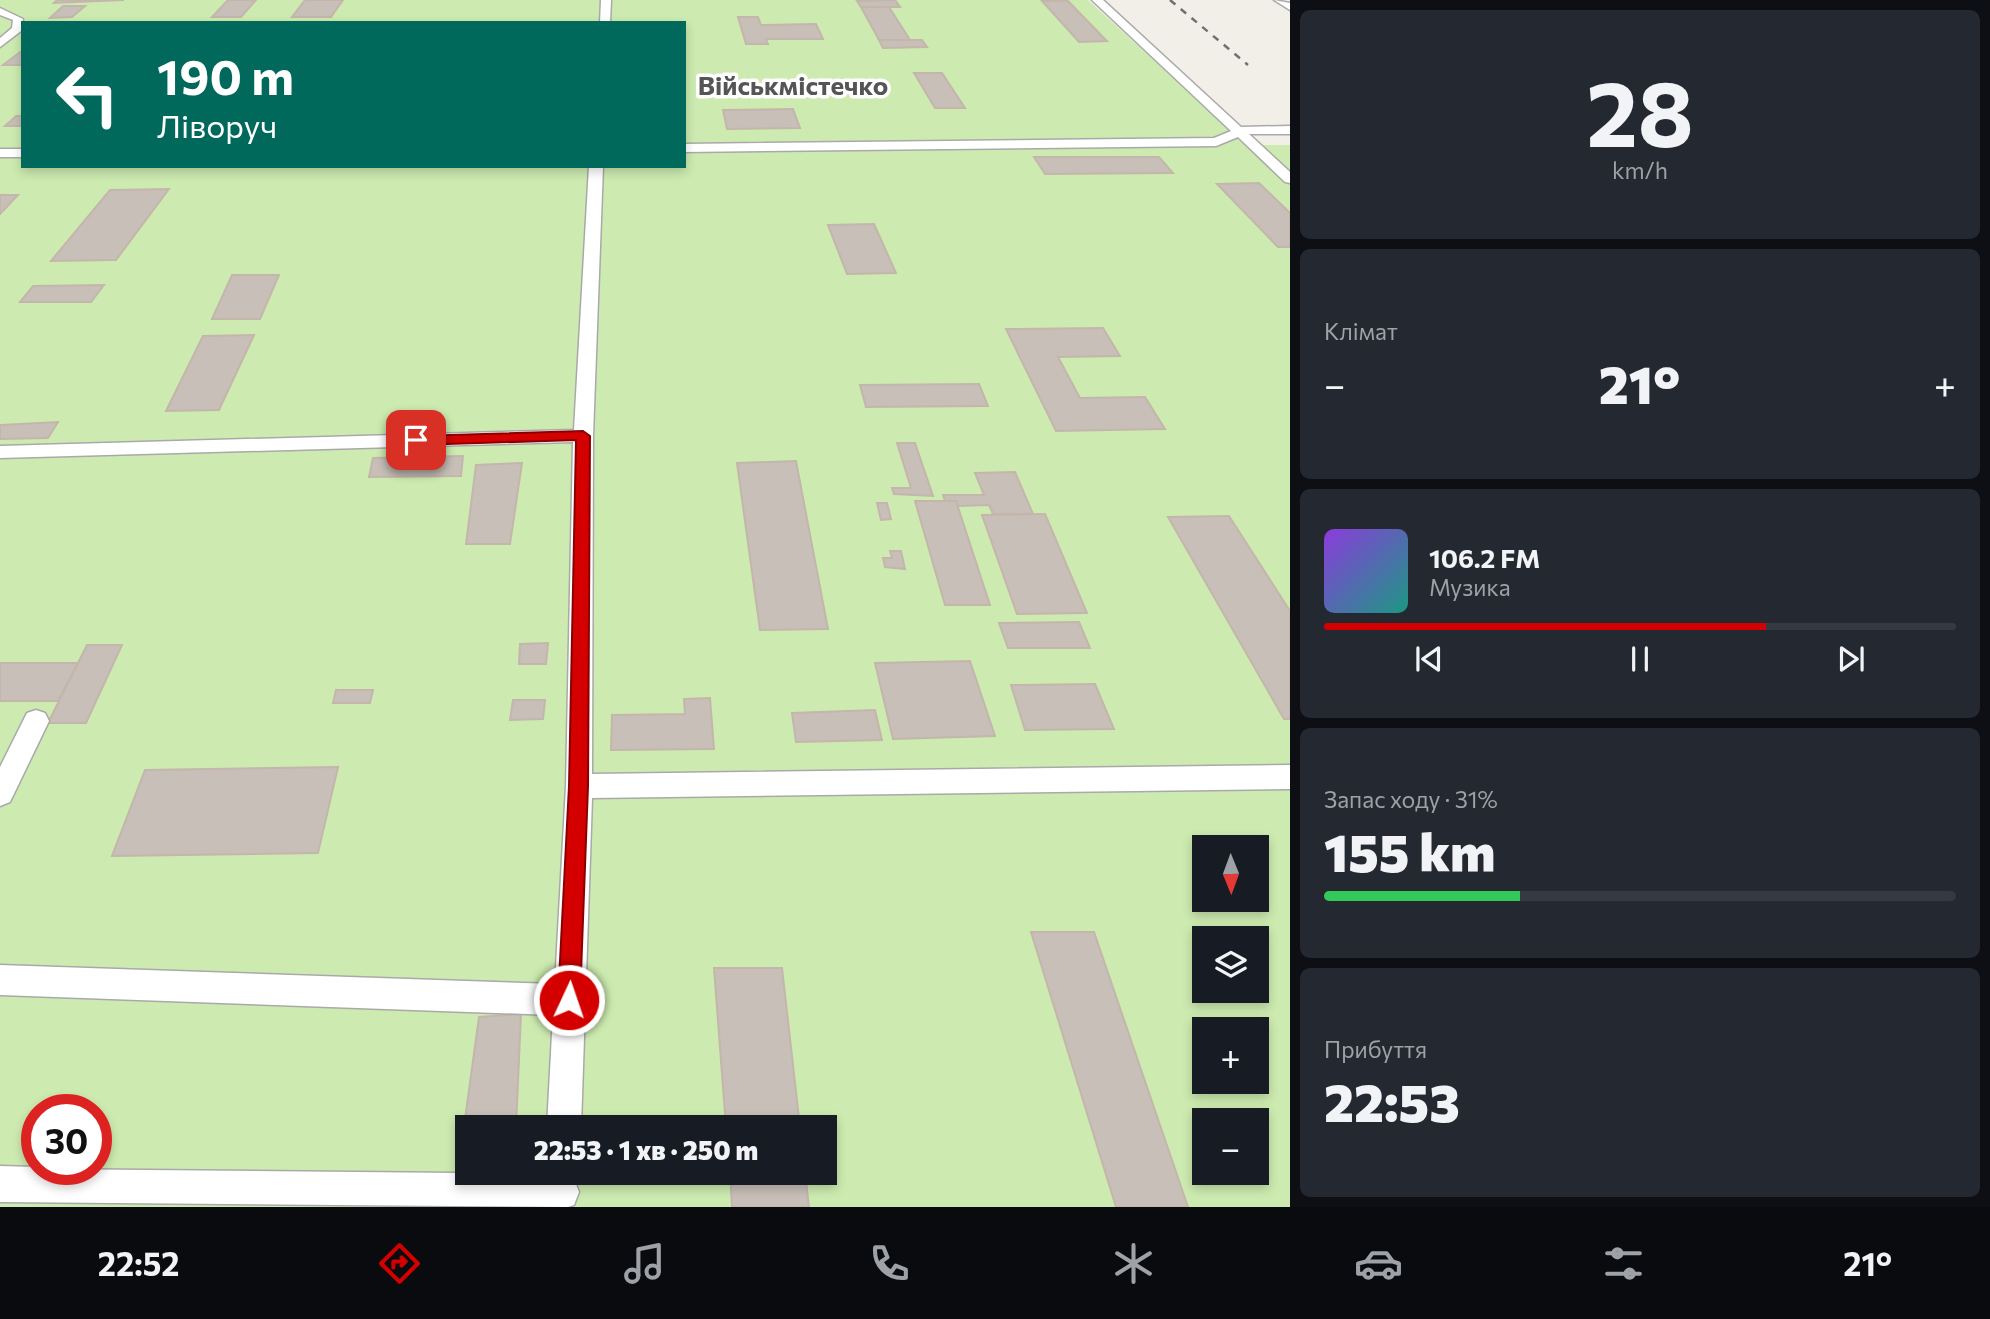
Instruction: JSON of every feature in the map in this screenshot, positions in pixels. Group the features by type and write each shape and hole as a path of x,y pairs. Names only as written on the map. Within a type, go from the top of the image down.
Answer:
{"street":[{"path":"605,21 606,0"},
{"path":"1097,0 1290,179"},
{"path":"1279,0 1290,7"},
{"path":"0,11 18,19 16,29 0,44"},
{"path":"686,148 1216,142 1244,130 1290,130"},
{"path":"0,153 21,153"},
{"path":"564,1115 579,786 583,436 596,168"},
{"path":"0,452 583,436"},
{"path":"0,794 36,721"},
{"path":"579,786 1290,777"},
{"path":"0,979 569,1000"},
{"path":"0,1184 561,1191"}],"green space":[{"path":"0,0 1088,0 1247,145 1290,145 1290,1207 0,1207"}],"building":[{"path":"57,0 124,0 54,3"},
{"path":"228,0 256,0 241,17 212,17"},
{"path":"305,0 343,0 331,17 292,17"},
{"path":"895,0 900,7 861,7 857,1"},
{"path":"1042,1 1068,1 1107,41 1079,42"},
{"path":"63,6 85,6 72,17 50,18"},
{"path":"861,7 889,7 910,40 879,40"},
{"path":"738,17 758,17 761,25 816,24 823,39 766,39 768,44 746,44"},
{"path":"879,40 922,40 927,47 883,48"},
{"path":"21,52 21,65 3,65"},
{"path":"914,73 942,73 965,108 935,108"},
{"path":"793,109 800,128 727,129 723,110"},
{"path":"16,116 21,116 21,126 5,126"},
{"path":"1034,157 1159,157 1173,173 1045,174"},
{"path":"1259,183 1290,213 1290,247 1278,247 1217,184"},
{"path":"169,189 116,260 51,261 110,190"},
{"path":"0,195 18,195 0,214"},
{"path":"874,224 896,273 847,274 828,225"},
{"path":"232,275 279,275 260,319 212,319"},
{"path":"104,285 91,302 20,302 33,286"},
{"path":"1103,328 1120,356 1058,357 1080,398 1145,397 1165,429 1056,431 1006,329"},
{"path":"254,335 219,410 166,411 203,336"},
{"path":"979,384 988,406 866,407 860,385"},
{"path":"58,422 48,438 0,439 0,425"},
{"path":"897,443 915,443 933,496 894,494 892,488 911,488"},
{"path":"463,456 461,476 369,477 373,458"},
{"path":"796,461 828,629 760,630 737,463"},
{"path":"522,463 510,544 466,544 476,465"},
{"path":"1015,472 1033,514 993,514 989,505 957,506 956,501 945,501 943,495 984,495 975,473"},
{"path":"915,501 956,501 990,605 945,605"},
{"path":"877,503 887,503 891,519 881,520"},
{"path":"1045,514 1087,613 1017,614 982,515"},
{"path":"1229,516 1290,611 1290,719 1284,719 1168,517"},
{"path":"890,551 901,551 905,569 885,567 883,558 892,558"},
{"path":"1079,622 1090,648 1008,648 999,623"},
{"path":"548,643 546,664 519,664 520,644"},
{"path":"87,645 122,645 86,723 48,723"},
{"path":"970,661 995,736 893,739 875,663"},
{"path":"0,663 78,663 58,701 0,701"},
{"path":"1095,684 1114,729 1025,730 1011,685"},
{"path":"336,690 373,690 370,703 333,703"},
{"path":"710,698 714,749 611,750 612,715 685,714 684,699"},
{"path":"513,700 545,700 543,719 510,720"},
{"path":"875,710 882,740 796,742 792,713"},
{"path":"338,767 318,853 112,856 145,770"},
{"path":"1031,932 1094,932 1188,1207 1116,1207"},
{"path":"714,968 782,968 799,1115 725,1115"},
{"path":"521,1014 517,1115 466,1115 479,1017"},
{"path":"731,1185 806,1185 809,1207 732,1207"}],"railway":[{"path":"1170,0 1248,65"}],"district":[{"name":"Військмістечко","path":"793,86"}],"route":[{"path":"416,440 583,436 579,786 569,1000"}]}
